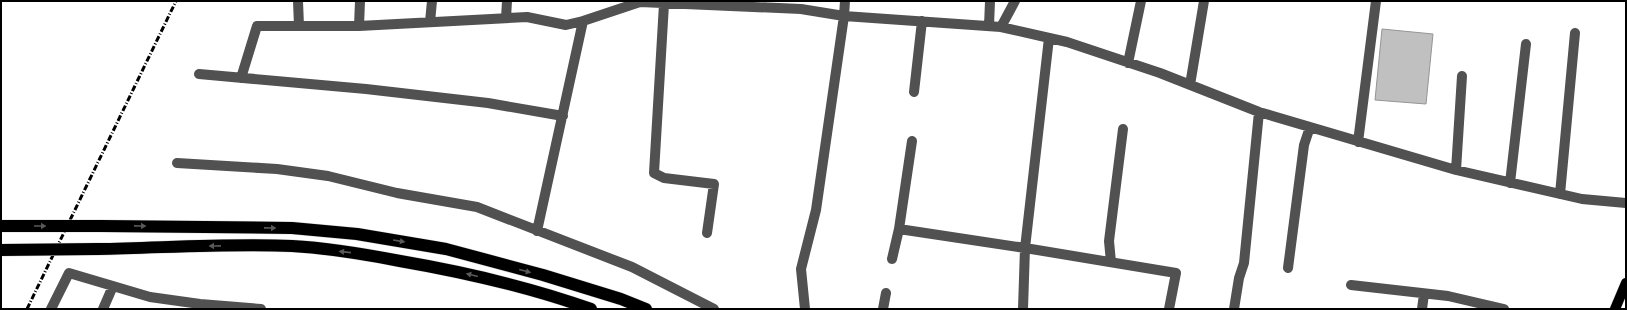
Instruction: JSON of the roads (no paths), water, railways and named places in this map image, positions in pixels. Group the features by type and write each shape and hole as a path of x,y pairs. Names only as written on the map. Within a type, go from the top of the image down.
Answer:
{"highway":[{"path":"1,226 292,228 357,234 446,249 543,275 646,309"},
{"path":"1,250 292,246 358,253 443,268 518,287 591,309"}],"main road":[{"path":"1615,309 1626,283"}],"street":[{"path":"298,1 299,26"},
{"path":"359,26 360,1"},
{"path":"430,22 432,1"},
{"path":"506,18 507,1"},
{"path":"805,309 801,269 816,210 845,1"},
{"path":"989,26 990,1"},
{"path":"1001,27 1015,1"},
{"path":"1128,62 1141,1"},
{"path":"1190,85 1204,1"},
{"path":"1358,142 1376,1"},
{"path":"241,78 257,26 359,26 527,17 566,25 583,21 640,2 802,9 844,16 1001,27 1067,42 1128,62 1259,112 1358,142 1456,170 1510,183 1582,199 1626,203"},
{"path":"664,4 654,173 664,178 714,184 707,233"},
{"path":"537,231 583,21"},
{"path":"914,92 922,21"},
{"path":"1560,194 1575,33"},
{"path":"1023,309 1025,248 1049,38"},
{"path":"1510,183 1526,44"},
{"path":"198,74 366,89 488,103 563,116"},
{"path":"1456,170 1462,76"},
{"path":"1234,309 1239,278 1244,264 1259,112"},
{"path":"1288,268 1304,145 1310,127"},
{"path":"1111,262 1109,241 1123,129"},
{"path":"892,259 899,229 912,141"},
{"path":"177,164 277,169 328,176 397,193 477,207 632,267 714,309"},
{"path":"899,229 1176,273 1169,309"},
{"path":"51,309 68,272 150,297 200,306 261,309"},
{"path":"1350,285 1448,296 1504,309"},
{"path":"103,309 113,286"},
{"path":"883,309 886,293"},
{"path":"1422,309 1424,294"}],"railway":[{"path":"27,309 176,1"}]}
